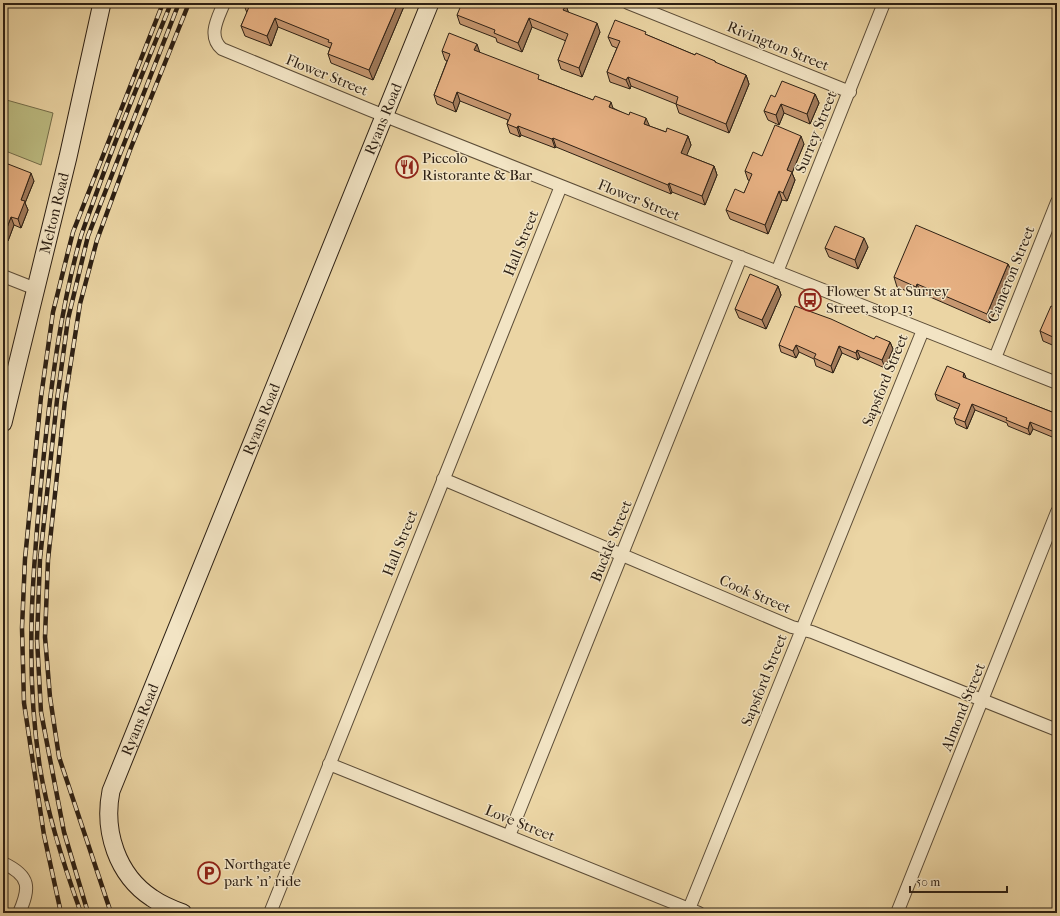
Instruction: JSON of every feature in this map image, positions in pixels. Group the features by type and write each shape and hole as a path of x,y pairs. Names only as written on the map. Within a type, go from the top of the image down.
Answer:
{"street":[{"name":"Melton Road","path":"3,423 88,74 102,3"},
{"name":"Flower Street","path":"224,3 214,30 214,39 222,49 385,116 1057,383"},
{"name":"Ryans Road","path":"182,913 160,903 137,886 125,870 111,838 108,816 109,803 116,777 430,3"},
{"name":"Rivington Street","path":"628,3 850,92"},
{"name":"Surrey Street","path":"777,272 850,92 884,3"},
{"name":"Hall Street","path":"270,913 561,186"},
{"name":"Cameron Street","path":"995,358 1057,202"},
{"name":"Buckle Street","path":"509,836 741,258"},
{"path":"3,276 36,289"},
{"name":"Sapsford Street","path":"694,911 802,630 923,330"},
{"name":"Cook Street","path":"443,480 802,630 812,632 1057,730"},
{"name":"Almond Street","path":"897,913 1057,512"},
{"name":"Love Street","path":"329,764 694,911"},
{"path":"3,863 14,868 24,879 27,886 28,894 19,913"}],"green space":[{"path":"3,99 53,113 41,165 3,150"}],"building":[{"path":"245,3 398,3 369,70 328,54 332,43 328,42 329,40 275,18 267,36 241,26 249,7 244,5"},
{"path":"462,3 561,3 566,5 563,10 597,23 579,68 558,60 568,34 529,18 518,43 494,33 495,30 457,15"},
{"path":"615,20 646,32 645,34 695,55 696,53 746,75 726,124 676,104 678,97 628,77 626,80 607,72 620,41 608,37"},
{"path":"449,33 477,44 474,50 539,75 538,79 593,100 595,96 611,102 609,107 629,115 630,112 646,118 644,124 666,132 667,128 688,136 681,153 714,166 702,196 669,183 668,185 553,138 552,139 518,126 517,128 507,124 511,114 457,92 453,103 434,95 450,54 442,51"},
{"path":"782,81 815,94 807,114 781,104 776,115 764,111 771,95 775,97"},
{"path":"775,125 801,136 787,170 792,172 783,193 779,191 765,225 726,210 735,189 744,193 752,174 745,171 753,152 762,156"},
{"path":"8,164 31,173 21,200 25,201 18,219 11,217 5,233 3,233 3,176"},
{"path":"916,225 1008,264 987,314 917,284 916,287 894,277"},
{"path":"835,226 864,238 855,260 825,248"},
{"path":"750,274 778,286 762,320 735,309"},
{"path":"795,306 831,319 874,339 876,336 890,342 882,360 857,350 856,353 839,346 831,366 814,358 816,354 796,345 793,351 779,345"},
{"path":"1051,306 1057,308 1057,339 1040,331"},
{"path":"947,366 964,373 963,377 1052,412 1054,409 1057,410 1057,433 1030,422 1028,429 1006,420 1007,418 972,404 965,422 954,418 960,404 935,394"}],"railway":[{"path":"61,913 44,835 24,703 22,628 25,559 41,397 53,312 73,232 163,3"},
{"path":"81,913 47,805 35,730 31,654 33,577 43,463 57,348 67,292 81,236 117,138 171,3"},
{"path":"88,913 64,832 41,712 37,639 40,559 57,400 68,319 88,236 179,3"},
{"path":"111,913 59,757 50,697 45,637 48,560 65,400 80,304 97,240 130,150 189,3"}],"place":[{"name":"Piccolo Ristorante & Bar","path":"407,167"},
{"name":"Flower St at Surrey Street, stop 13","path":"810,300"},
{"name":"Northgate park 'n' ride","path":"209,873"}]}
